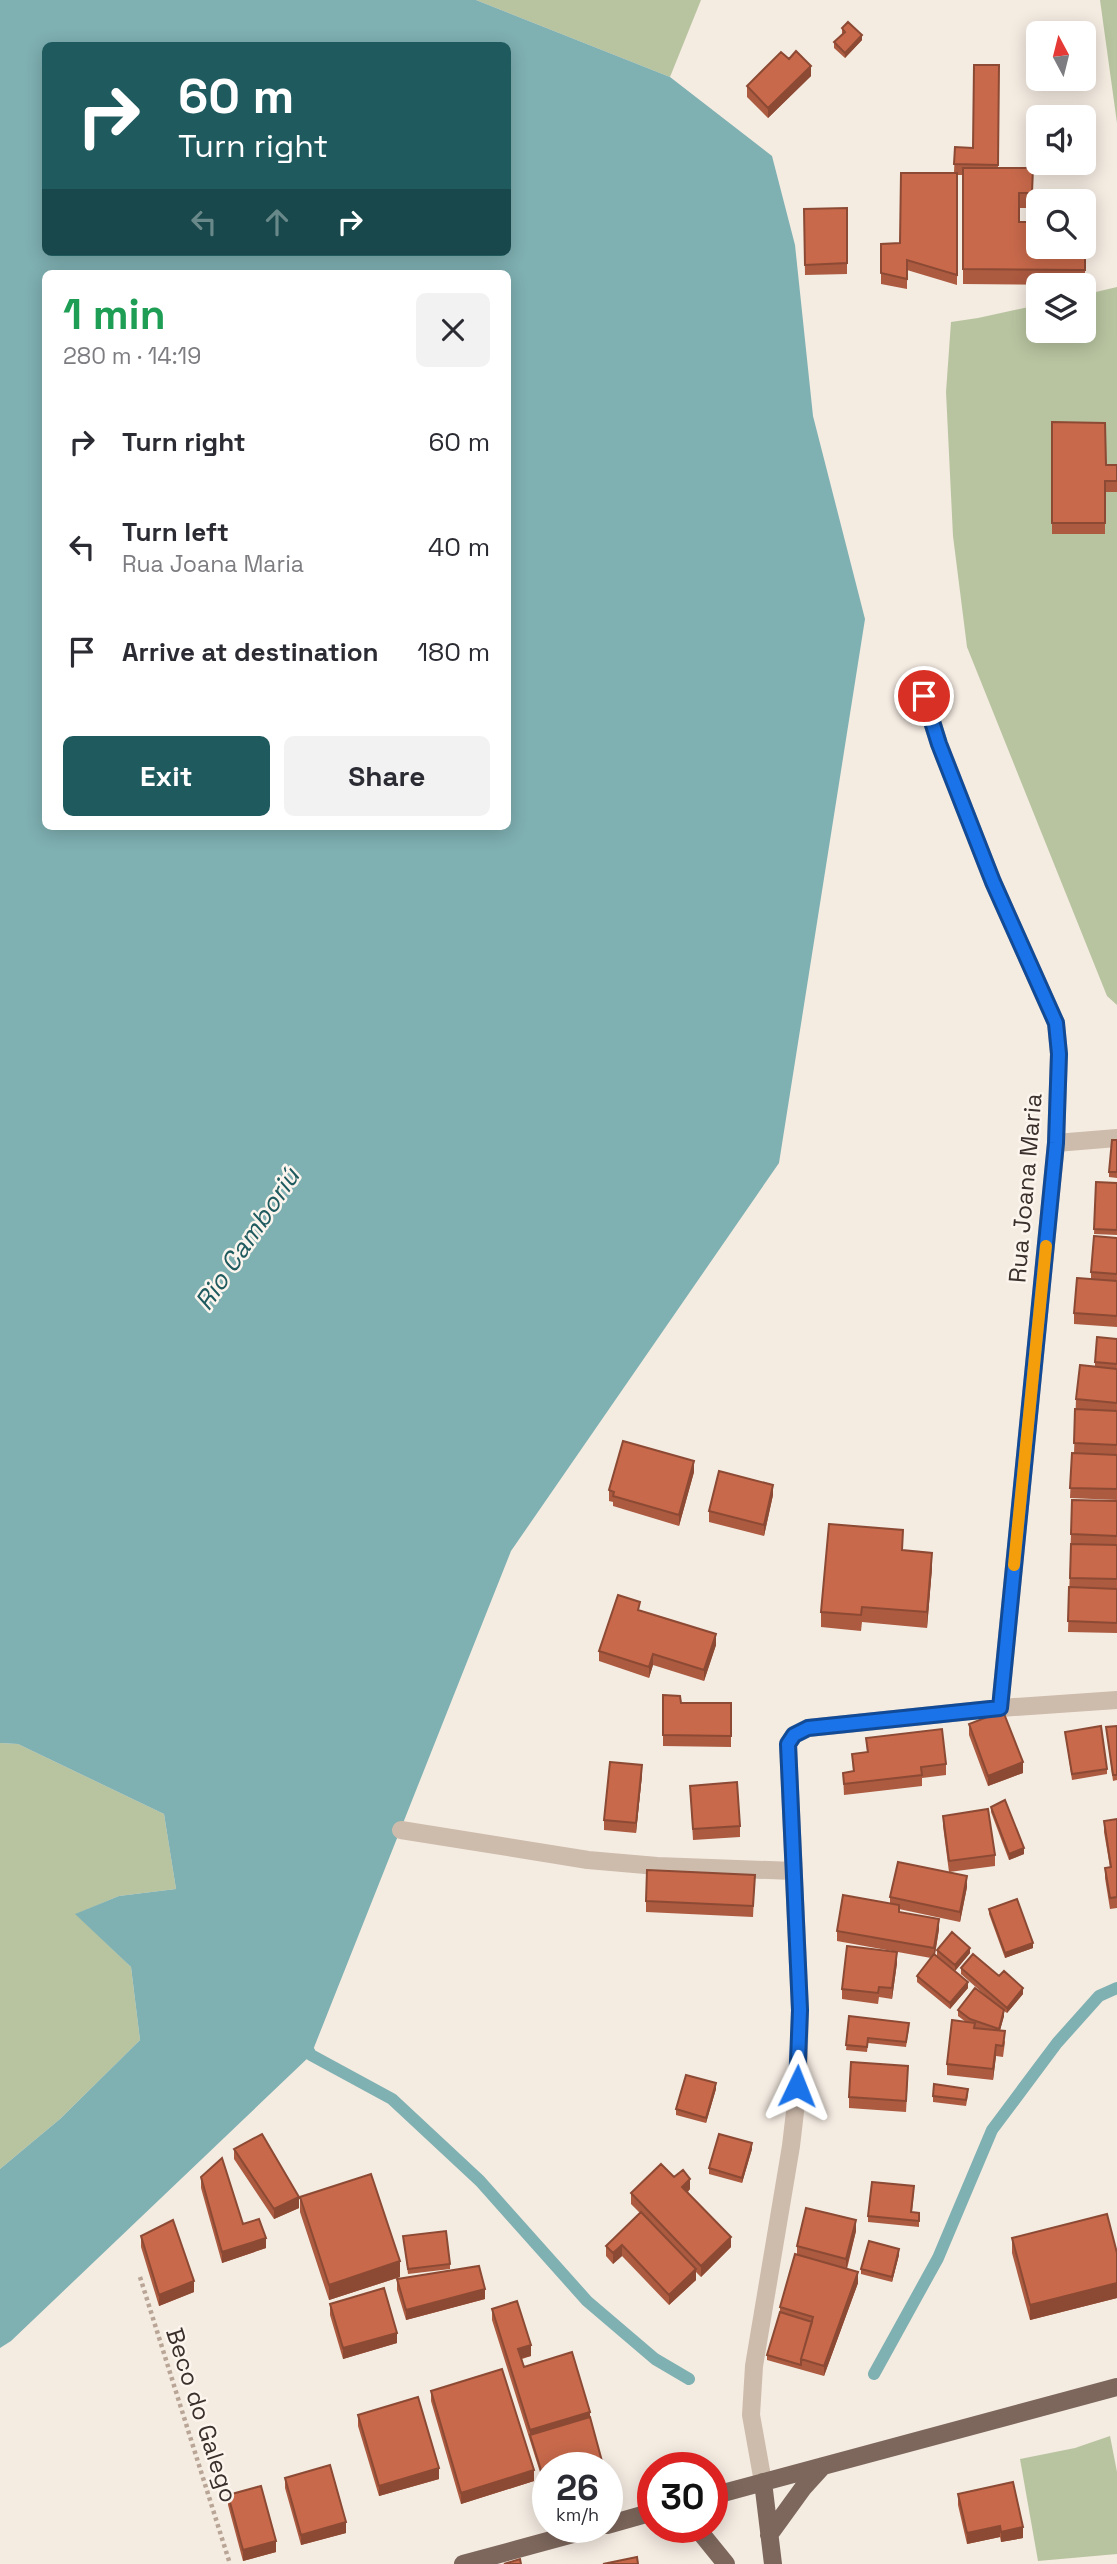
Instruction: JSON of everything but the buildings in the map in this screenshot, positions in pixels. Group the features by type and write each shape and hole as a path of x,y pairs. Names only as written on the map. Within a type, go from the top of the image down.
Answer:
{"main road":[{"path":"728,2492 1117,2387"},
{"path":"769,2535 803,2488 823,2466"},
{"path":"763,2482 773,2564"},
{"path":"463,2564 540,2543"},
{"path":"709,2543 726,2564"}],"street":[{"name":"Rua Joana Maria","path":"924,696 939,744 993,882 1056,1023 1059,1054 1056,1143 1000,1708"},
{"path":"1056,1143 1117,1138"},
{"path":"763,2482 751,2415 754,2366 791,2146 800,2010 788,1744 794,1735 808,1728 1000,1708 1117,1700"},
{"path":"401,1830 602,1862 657,1867 794,1871"}],"path":[{"name":"Beco do Galego","path":"140,2277 230,2564"}],"green space":[{"path":"476,0 701,0 670,77"},
{"path":"1100,0 1117,0 1117,123"},
{"path":"1117,287 1117,1005 1107,996 967,647 953,536 946,392 951,322 1026,308 1026,343 1096,343 1096,292"},
{"path":"0,1743 18,1744 164,1814 176,1889 119,1896 76,1914 131,1967 140,2040 60,2119 0,2169"},
{"path":"1110,2436 1117,2472 1117,2554 1038,2561 1020,2459 1075,2448"}],"water":[{"name":"Rio Camboriú","path":"0,0 476,0 670,77 772,156 795,245 813,416 865,619 779,1163 511,1551 311,2055 11,2341 0,2348 0,2169 60,2119 140,2040 131,1967 75,1914 119,1896 176,1889 164,1814 18,1744 0,1743"}],"waterway":[{"path":"874,2374 938,2258 992,2130 1057,2043 1099,1996 1117,1988"},
{"path":"303,2041 311,2055 392,2099 480,2181 587,2301 655,2359 689,2379"}],"slow traffic":[{"path":"1014,1565 1046,1246"}],"route":[{"path":"797,2086 800,2010 788,1744 794,1735 808,1728 1000,1708 1056,1143 1059,1054 1056,1023 993,882 939,744 924,696"}]}
